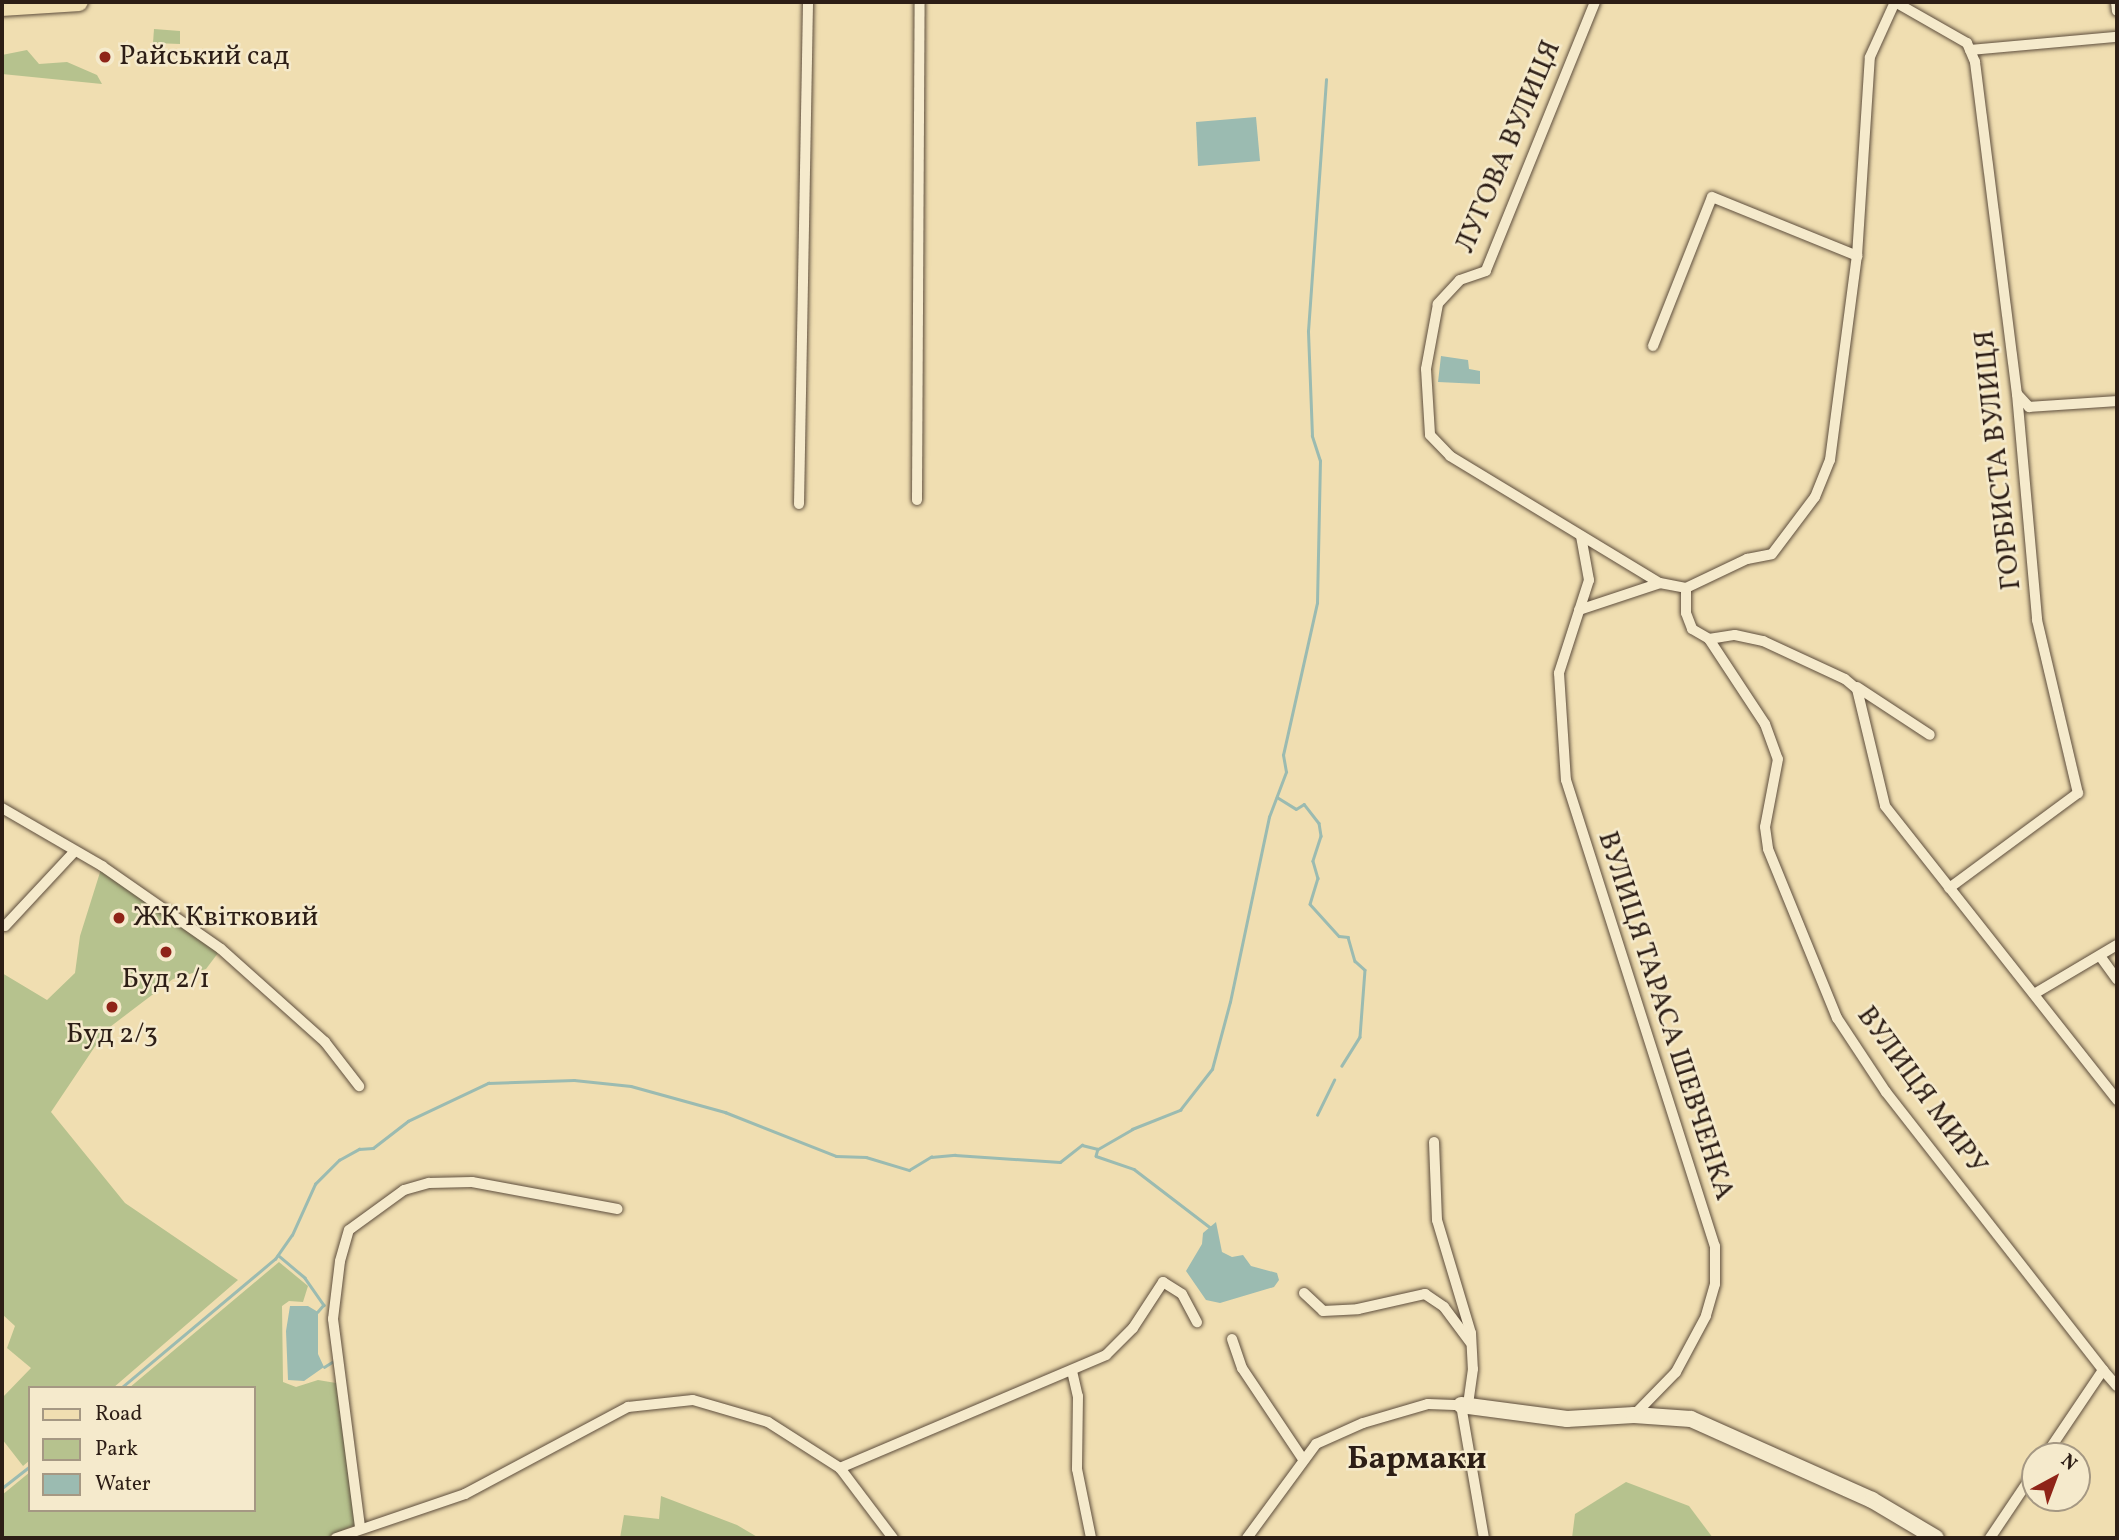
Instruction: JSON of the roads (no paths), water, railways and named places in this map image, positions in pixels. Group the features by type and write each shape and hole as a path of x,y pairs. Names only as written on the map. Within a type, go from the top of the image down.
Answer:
{"main road":[{"path":"2,6 79,2"}],"street":[{"path":"799,504 808,2"},
{"path":"917,499 920,2"},
{"name":"ЛУГОВА ВУЛИЦЯ","path":"1595,2 1486,271 1460,280 1438,304 1426,369 1430,435 1450,456 1660,583"},
{"path":"1579,610 1660,583 1686,588 1747,559 1772,554 1815,497 1830,460 1857,256 1870,57 1895,2 1967,43 1970,50 2117,37"},
{"path":"2116,2 2117,11"},
{"name":"ГОРБИСТА ВУЛИЦЯ","path":"1949,888 2078,793 2037,620 2017,394 1970,50"},
{"path":"1653,346 1712,197 1857,256"},
{"path":"2017,394 2029,407 2117,401"},
{"name":"ВУЛИЦЯ ТАРАСА ШЕВЧЕНКА","path":"1581,536 1589,580 1559,673 1566,780 1715,1246 1715,1284 1706,1316 1676,1372 1634,1415"},
{"name":"ВУЛИЦЯ МИРУ","path":"1686,588 1692,629 1709,639 1765,724 1778,758 1765,827 1768,849 1837,1018 1886,1092 2117,1386"},
{"path":"1709,639 1735,635 1763,641 1852,684 1930,735"},
{"path":"1852,684 1861,699 1885,806 2117,1100"},
{"path":"2,808 183,919 268,986 326,1042 359,1086"},
{"path":"5,926 74,852"},
{"path":"2034,994 2117,945"},
{"path":"2099,956 2117,979"},
{"path":"1434,1142 1437,1220 1471,1345 1464,1405 1484,1538"},
{"path":"360,1527 333,1319 340,1261 349,1230 404,1190 429,1183 472,1182 618,1209"},
{"path":"840,1468 1106,1355 1133,1328 1163,1282 1182,1294 1197,1322"},
{"path":"1304,1293 1322,1311 1358,1309 1425,1294 1444,1307 1471,1345"},
{"path":"1232,1339 1242,1368 1303,1459"},
{"path":"2054,1442 2103,1370"},
{"path":"1072,1371 1078,1396 1077,1469 1091,1538"},
{"path":"336,1538 360,1527 465,1494 628,1407 693,1399 768,1422 840,1468 893,1538"},
{"path":"1247,1538 1315,1444 1363,1423 1428,1404 1464,1405 1567,1419 1634,1415 1691,1419 1872,1500 1936,1538"},
{"path":"1990,1538 2021,1492"}],"water":[{"path":"1256,117 1260,161 1198,166 1196,122"},
{"path":"1441,356 1468,360 1469,369 1480,371 1480,384 1438,382"},
{"path":"1216,1222 1222,1252 1232,1257 1243,1255 1251,1266 1277,1273 1279,1280 1274,1287 1220,1303 1206,1300 1186,1271 1202,1244 1203,1233"},
{"path":"290,1306 308,1306 318,1312 318,1354 324,1367 304,1381 288,1380 286,1331"}],"waterway":[{"path":"123,1386 275,1259 292,1235 315,1184 339,1160 359,1149 373,1148 408,1121 488,1083 574,1080 631,1086 725,1112 836,1156 866,1157 909,1170 931,1157 955,1155 1060,1162 1082,1145 1098,1149 1132,1129 1180,1110 1212,1069 1230,1002 1269,817 1286,772 1283,755 1317,603 1320,461 1312,436 1308,331 1326,80"},
{"path":"1277,797 1296,809 1304,804 1319,823 1321,836 1313,861 1318,878 1310,904 1339,936 1348,937 1355,961 1365,970 1360,1037 1342,1066"},
{"path":"1317,1115 1334,1080"},
{"path":"1098,1149 1096,1156 1134,1169 1211,1228"},
{"path":"278,1255 305,1278 324,1305 318,1312"},
{"path":"324,1367 332,1362"},
{"path":"2,1488 28,1468"}],"place":[{"name":"Райський сад","path":"105,57"},
{"name":"ЖК Квітковий","path":"119,918"},
{"name":"Буд 2/1","path":"166,952"},
{"name":"Буд 2/3","path":"112,1007"}],"district":[{"name":"Бармаки","path":"1417,1460"}]}
